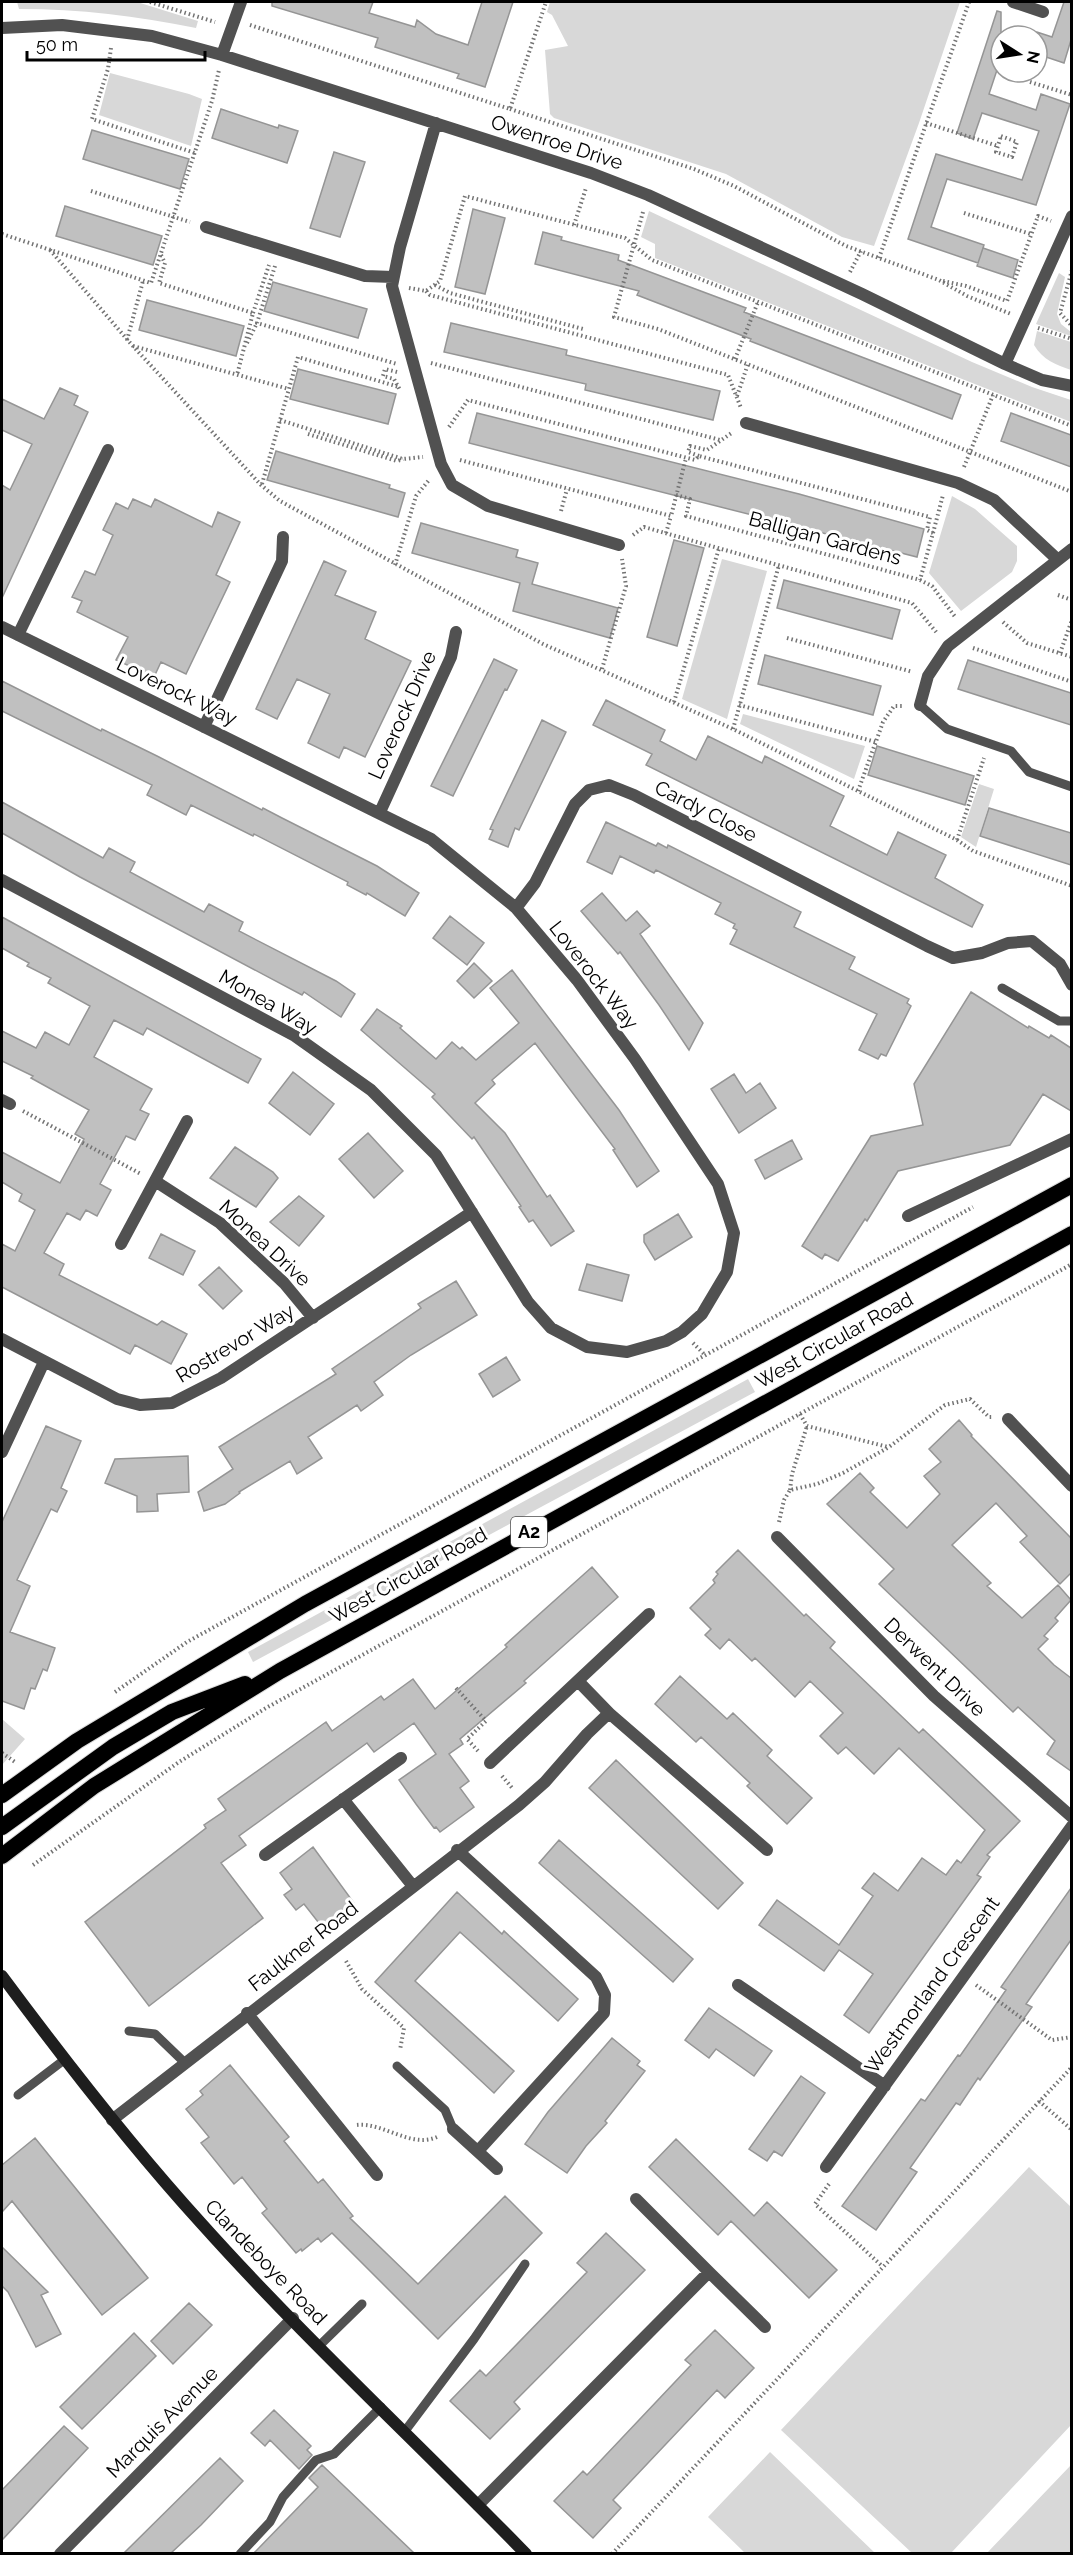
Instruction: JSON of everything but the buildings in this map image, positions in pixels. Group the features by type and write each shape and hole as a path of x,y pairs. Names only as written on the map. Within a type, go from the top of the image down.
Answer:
{"highway":[{"name":"West Circular Road","path":"2,1795 76,1741 305,1604 1071,1185"},
{"name":"West Circular Road","path":"2,1856 94,1786 280,1671 1071,1234"},
{"path":"2,1827 113,1747 172,1712 280,1671"}],"main road":[{"name":"Clandeboye Road","path":"2,1976 112,2120 201,2223 319,2346 526,2553"}],"street":[{"path":"222,55 241,2"},
{"path":"1013,2 1043,12"},
{"name":"Owenroe Drive","path":"2,28 62,25 152,36 222,55 591,173 648,195 862,294 1005,364 1042,380 1071,386"},
{"path":"436,123 392,282 439,455 452,485 488,506 619,544"},
{"path":"1005,364 1069,221"},
{"path":"206,227 365,276 392,282"},
{"path":"746,423 958,483 994,500 1058,560"},
{"path":"18,635 108,450"},
{"path":"204,727 282,561 283,537"},
{"path":"920,705 928,676 948,646 1071,549"},
{"name":"Loverock Way","path":"2,627 431,839 516,908 576,980 635,1059 718,1184 734,1233 727,1272 702,1314 682,1332 666,1341 627,1352 587,1347 551,1328 528,1302 472,1212"},
{"name":"Loverock Drive","path":"380,812 451,657 456,632"},
{"name":"Cardy Close","path":"516,908 535,883 575,804 589,790 609,785 634,795 953,958 982,953 1008,943 1032,940 1060,964 1071,986"},
{"name":"Monea Way","path":"2,880 294,1036 371,1090 436,1155 472,1212"},
{"path":"121,1244 187,1121"},
{"path":"908,1216 1071,1139"},
{"name":"Monea Drive","path":"155,1181 220,1223 284,1283 313,1318"},
{"name":"Rostrevor Way","path":"2,1340 117,1399 140,1405 172,1403 221,1378 472,1212"},
{"path":"2,1452 44,1362"},
{"path":"1008,1419 1071,1486"},
{"name":"Derwent Drive","path":"777,1538 934,1696 1071,1817"},
{"path":"490,1763 649,1614"},
{"path":"578,1681 609,1713 767,1850"},
{"name":"Faulkner Road","path":"112,2120 519,1804 545,1782 587,1734 609,1713"},
{"path":"265,1855 401,1758"},
{"path":"343,1799 412,1885"},
{"name":"Westmorland Crescent","path":"826,2168 962,1975 1071,1826"},
{"path":"457,1850 596,1977 605,1995 604,2013 478,2151"},
{"path":"738,1985 885,2086"},
{"path":"247,2013 377,2175"},
{"path":"453,2129 497,2169"},
{"path":"636,2199 765,2327"},
{"path":"478,2505 709,2272"},
{"name":"Marquis Avenue","path":"60,2553 292,2318"}],"lane":[{"path":"920,705 947,729 1011,751 1029,772 1071,787"},
{"path":"1002,988 1059,1021 1071,1021"},
{"path":"129,2031 156,2034 184,2062"},
{"path":"18,2095 64,2060"},
{"path":"397,2066 445,2110 453,2129"},
{"path":"405,2431 474,2339 525,2264"},
{"path":"319,2346 362,2304"},
{"path":"240,2553 270,2522 283,2498 316,2460 334,2454 381,2407"}],"path":[{"path":"150,2 198,17"},
{"path":"510,109 546,2"},
{"path":"879,258 969,2"},
{"path":"261,28 694,169 734,186 846,246 939,280 966,286 1007,301 1038,216 1069,221"},
{"path":"114,31 108,69 92,119 195,153"},
{"path":"2,234 151,284 212,100 222,55"},
{"path":"1036,84 1071,95"},
{"path":"926,123 998,146"},
{"path":"1001,136 1017,142 1012,157 996,152 998,146 1001,136"},
{"path":"574,225 591,173"},
{"path":"91,191 173,217"},
{"path":"648,195 614,316 658,329 1071,492"},
{"path":"426,291 440,281 465,196 626,238 652,260 1071,426"},
{"path":"964,213 1031,234"},
{"path":"248,343 246,334 275,248"},
{"path":"50,250 132,345 261,485 280,501 543,644 733,729 957,840 973,851 1071,886"},
{"path":"161,255 165,263 159,283 254,313"},
{"path":"237,375 275,266 286,269"},
{"path":"1071,270 1060,313 1071,326"},
{"path":"939,280 967,296 1012,315 1008,323"},
{"path":"128,340 143,281"},
{"path":"392,282 426,291 430,295 728,375 746,423 707,450 690,446 688,452 930,517 927,530 933,533"},
{"path":"435,285 450,293 582,329"},
{"path":"735,359 758,302"},
{"path":"257,323 395,364 428,362 720,440"},
{"path":"1033,333 1035,327 1071,339"},
{"path":"132,345 289,390"},
{"path":"261,485 297,357 399,387"},
{"path":"737,397 748,364"},
{"path":"970,451 993,395"},
{"path":"395,564 416,496 468,400 686,458 695,460 699,456"},
{"path":"280,420 404,459"},
{"path":"308,434 390,459 439,455 671,516"},
{"path":"666,533 686,458"},
{"name":"Balligan Gardens","path":"676,495 690,499 686,516 920,580 932,586 971,648 1071,682"},
{"path":"920,580 940,508"},
{"path":"602,669 626,586 619,544 644,527 912,603 948,646"},
{"path":"674,702 719,548"},
{"path":"733,729 779,565"},
{"path":"1058,595 1071,600"},
{"path":"992,612 1027,643 1071,657"},
{"path":"1060,653 1071,620"},
{"path":"787,638 928,676"},
{"path":"739,705 876,742"},
{"path":"858,791 883,722 894,706 920,705"},
{"path":"957,840 988,743"},
{"path":"6,1102 155,1181"},
{"path":"115,1692 187,1642 975,1206"},
{"path":"33,1865 179,1762 266,1708 1071,1264"},
{"path":"790,1490 817,1484 843,1473 889,1447 945,1405 970,1399 989,1417 1008,1419"},
{"path":"800,1414 807,1426 889,1447"},
{"path":"777,1538 784,1500 790,1490 792,1474 807,1426"},
{"path":"2,1753 16,1762"},
{"path":"335,1945 362,1989 404,2028 397,2066"},
{"path":"962,1975 1052,2040 1071,2037"},
{"path":"612,2553 1071,2067"},
{"path":"1039,2101 1071,2130"},
{"path":"338,2126 368,2124 421,2140 436,2138 453,2129"},
{"path":"826,2168 834,2175 815,2204 882,2266"}],"shaded area":[{"path":"17,2 137,2 198,21 196,28 108,14 19,9"},
{"path":"550,2 960,2 874,246 842,237 726,174 554,118 550,114 545,50 568,46 552,15 547,12"},
{"path":"110,73 202,99 191,146 99,115"},
{"path":"649,211 972,362 1032,387 1071,400 1071,422 655,258 655,244 641,237"},
{"path":"1059,273 1065,277 1057,314 1061,324 1071,332 1071,336 1036,324"},
{"path":"1037,331 1071,342 1071,370 1041,355 1034,345"},
{"path":"952,496 975,509 1017,546 1017,561 1012,572 961,611 929,573"},
{"path":"722,559 767,571 727,719 682,699"},
{"path":"743,714 865,746 854,779 740,724"},
{"path":"979,784 994,789 976,847 961,837"},
{"path":"748,1379 755,1392 253,1662 248,1652"},
{"path":"2,1719 25,1739 2,1765"},
{"path":"1029,2167 1071,2207 1071,2425 951,2553 912,2553 781,2430"},
{"path":"770,2452 875,2553 745,2553 708,2517"},
{"path":"1071,2465 1071,2553 987,2553"}]}
